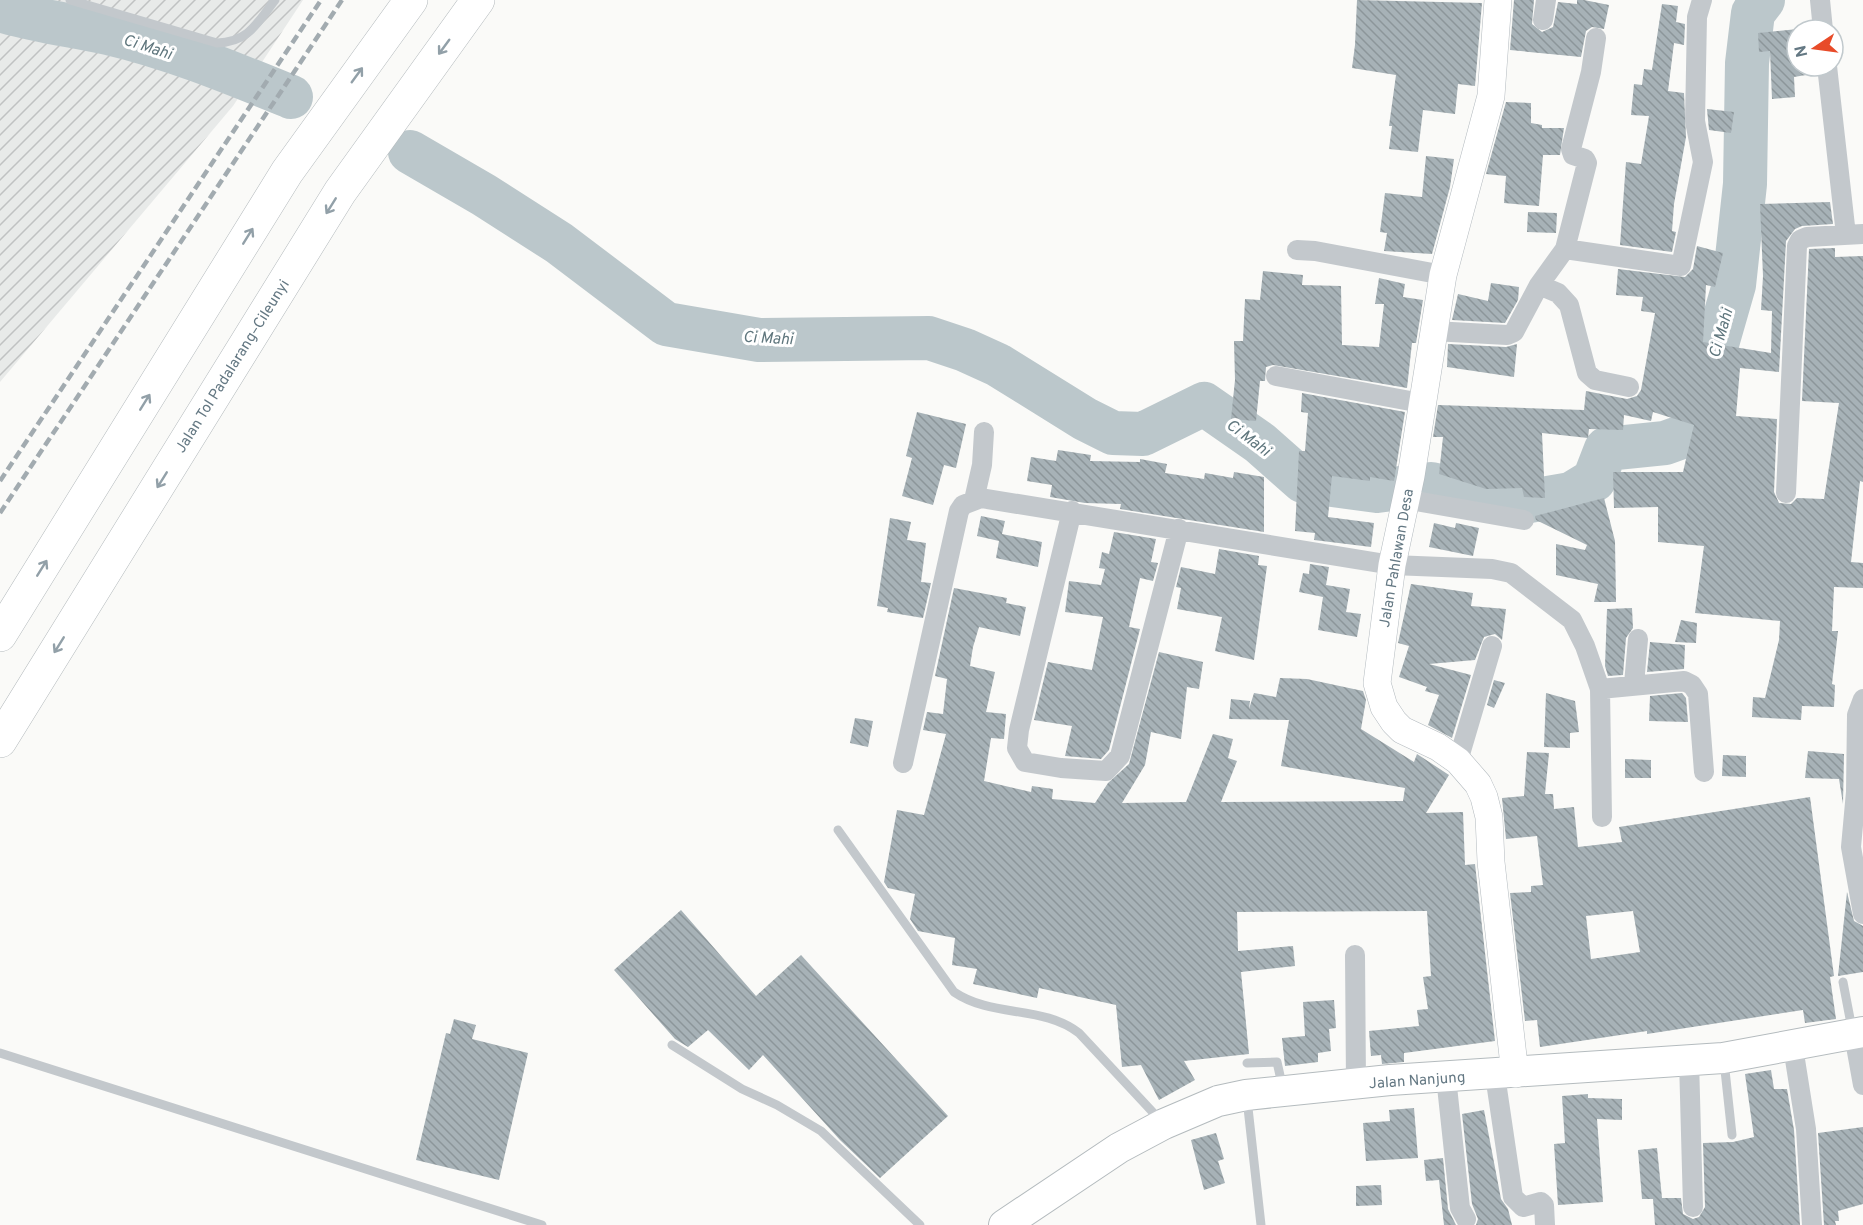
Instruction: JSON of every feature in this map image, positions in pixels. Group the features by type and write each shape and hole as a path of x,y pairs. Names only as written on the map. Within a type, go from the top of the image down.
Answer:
{"highway":[{"path":"0,635 287,172 411,0"},
{"name":"Jalan Tol Padalarang–Cileunyi","path":"0,741 340,192 478,0"}],"main road":[{"name":"Jalan Pahlawan Desa","path":"1498,0 1491,96 1443,275 1392,565 1377,672 1379,695 1384,707 1402,730 1438,747 1458,761 1478,784 1489,817 1505,1074"},
{"name":"Jalan Nanjung","path":"1018,1222 1119,1148 1164,1124 1218,1101 1246,1095 1356,1084 1724,1058 1793,1047 1858,1033"}],"street":[{"path":"1543,20 1546,0"},
{"path":"1565,249 1681,266 1702,162 1695,121 1697,17 1702,0"},
{"path":"1820,0 1822,18"},
{"path":"1433,331 1510,335 1514,332 1539,285 1565,249 1587,163 1586,159 1573,155 1571,149 1591,72 1596,38"},
{"path":"1786,493 1797,246 1800,240 1807,237 1855,234 1829,78"},
{"path":"1297,250 1315,251 1443,275"},
{"path":"1539,285 1558,293 1569,305 1587,373 1595,380 1629,387"},
{"path":"1276,376 1421,403"},
{"path":"974,500 982,465 984,432"},
{"path":"1407,489 1524,520"},
{"path":"903,763 959,511 963,505 981,498 1072,511 1392,565 1492,569 1511,573 1572,620 1600,688 1602,817"},
{"path":"1072,511 1019,730 1017,748 1026,762 1061,768 1106,771 1120,756 1179,529"},
{"path":"1634,684 1638,639"},
{"path":"1458,761 1492,646"},
{"path":"1600,688 1684,681 1692,685 1698,694 1704,772"},
{"path":"1863,699 1857,715 1860,736 1851,847 1863,914"},
{"path":"1355,955 1356,1084"},
{"path":"1858,1033 1863,1084"},
{"path":"1793,1047 1806,1129 1812,1225"},
{"path":"1689,1060 1693,1207"},
{"path":"1505,1074 1513,1197 1523,1207 1542,1202 1545,1204 1545,1225"},
{"path":"1446,1077 1460,1208 1466,1219"}],"lane":[{"path":"70,0 217,43 234,43 248,34 275,0"},
{"path":"838,830 954,992 969,1002 1064,1022 1079,1033 1164,1124"},
{"path":"1843,982 1858,1033"},
{"path":"672,1045 742,1089 777,1105 821,1131 920,1225"},
{"path":"0,1053 542,1225"},
{"path":"1724,1058 1732,1135"},
{"path":"1247,1063 1277,1062 1280,1064 1283,1091"},
{"path":"1246,1095 1261,1225"}],"shaded area":[{"path":"0,0 303,0 233,106 0,382"}],"building":[{"path":"1357,0 1482,3 1475,86 1458,84 1455,114 1423,110 1418,152 1389,149 1392,126 1389,126 1396,75 1352,68"},
{"path":"1514,0 1534,0 1532,24 1542,32 1553,27 1558,2 1577,4 1577,0 1584,0 1609,5 1604,29 1592,27 1586,31 1581,57 1510,50"},
{"path":"1662,4 1678,6 1676,22 1685,24 1684,45 1674,43 1668,91 1684,93 1686,137 1674,204 1672,231 1676,232 1672,252 1620,245 1626,162 1641,164 1649,116 1631,115 1634,84 1642,85 1644,69 1652,70"},
{"path":"1785,30 1785,78 1794,78 1795,97 1772,99 1770,51 1759,52 1758,33"},
{"path":"1506,102 1531,103 1531,123 1542,125 1542,128 1564,128 1560,155 1543,155 1539,206 1504,203 1506,176 1486,174"},
{"path":"1707,109 1734,112 1731,133 1709,130"},
{"path":"1426,156 1454,159 1450,187 1432,254 1384,251 1387,233 1380,232 1385,193 1422,197"},
{"path":"1830,202 1833,224 1802,226 1795,229 1786,241 1779,372 1740,368 1736,416 1777,419 1774,492 1779,503 1791,504 1797,498 1824,499 1839,403 1802,401 1809,249 1835,248 1835,257 1863,256 1863,482 1860,481 1851,562 1863,563 1863,588 1834,587 1832,631 1838,631 1832,684 1835,685 1834,707 1802,706 1801,720 1752,717 1753,697 1765,698 1779,640 1780,621 1695,613 1704,546 1658,542 1658,507 1614,508 1613,472 1683,472 1694,425 1653,412 1651,421 1624,415 1623,430 1589,429 1588,438 1542,433 1545,498 1524,497 1522,488 1486,489 1439,474 1443,437 1433,437 1438,405 1584,410 1586,391 1627,399 1637,396 1641,390 1655,313 1641,311 1643,297 1616,295 1618,269 1685,277 1693,269 1697,246 1723,253 1715,287 1706,285 1703,342 1771,353 1772,311 1761,310 1763,276 1760,204"},
{"path":"1528,212 1557,213 1556,233 1527,232"},
{"path":"1263,271 1303,275 1302,285 1341,286 1342,345 1379,347 1384,304 1375,304 1379,278 1405,284 1403,297 1423,300 1416,343 1412,343 1407,388 1273,365 1266,367 1265,381 1260,381 1256,421 1231,419 1235,380 1234,341 1243,341 1245,299 1260,300"},
{"path":"1491,283 1519,287 1518,300 1505,323 1452,320 1458,294 1488,301"},
{"path":"1448,344 1506,347 1517,344 1514,377 1447,367"},
{"path":"1302,393 1405,412 1394,481 1370,477 1370,481 1332,476 1328,517 1374,523 1371,547 1314,540 1315,533 1295,531 1299,451 1305,451 1308,413 1301,412"},
{"path":"917,412 966,424 956,468 944,465 933,505 902,496 912,458 906,456"},
{"path":"1058,450 1091,455 1090,461 1140,462 1140,459 1167,464 1165,473 1204,479 1205,473 1233,478 1234,472 1264,477 1264,532 1120,509 1121,504 1085,503 1050,497 1052,485 1027,481 1031,457 1056,461"},
{"path":"1604,498 1615,541 1616,602 1594,602 1598,584 1556,575 1556,544 1585,550 1587,545 1536,520 1535,516"},
{"path":"981,516 1005,521 1002,534 1042,542 1038,567 996,558 999,541 977,536"},
{"path":"890,518 911,522 907,540 926,543 921,582 931,583 923,618 887,612 888,608 877,606"},
{"path":"1434,523 1455,528 1456,523 1479,528 1473,556 1429,547"},
{"path":"1114,532 1156,539 1151,562 1158,563 1153,581 1140,578 1129,627 1140,629 1109,750 1101,759 1065,756 1072,726 1034,720 1048,662 1092,670 1103,617 1065,612 1069,581 1101,585 1105,569 1099,568 1102,552 1109,554"},
{"path":"1219,549 1259,556 1258,565 1267,566 1254,660 1215,651 1222,617 1177,609 1181,588 1176,587 1181,567 1215,574"},
{"path":"1310,564 1329,567 1326,585 1350,589 1346,612 1361,614 1357,637 1318,630 1323,597 1299,592 1303,573 1309,574"},
{"path":"1411,584 1473,593 1471,606 1506,609 1502,640 1495,634 1484,637 1475,660 1429,664 1471,675 1452,738 1428,725 1439,695 1425,691 1427,687 1399,677 1409,646 1398,643"},
{"path":"954,588 1007,598 1006,603 1026,607 1020,636 979,627 973,647 970,666 995,672 986,712 1006,714 1004,739 991,738 984,781 1031,792 1032,786 1053,789 1052,799 1095,803 1108,783 1129,764 1159,652 1203,662 1199,689 1187,687 1181,739 1151,732 1145,765 1122,803 1186,802 1213,734 1233,739 1228,758 1237,761 1221,802 1403,801 1405,788 1281,766 1289,720 1229,719 1231,699 1250,701 1249,709 1254,693 1276,697 1280,678 1307,679 1363,691 1366,700 1361,729 1414,762 1417,754 1449,775 1426,813 1463,812 1465,865 1475,864 1495,1041 1404,1053 1404,1062 1382,1064 1381,1055 1371,1056 1369,1031 1419,1026 1417,1010 1428,1009 1423,977 1431,976 1427,911 1237,912 1238,951 1293,946 1295,966 1241,972 1249,1054 1184,1061 1195,1080 1159,1100 1141,1065 1122,1067 1116,1005 1039,988 1037,998 973,984 977,969 952,965 955,938 918,931 910,919 915,894 888,888 884,882 897,810 924,815 946,734 923,730 927,712 943,714 947,679 935,676"},
{"path":"1632,608 1633,628 1626,638 1623,675 1608,676 1605,666 1607,609"},
{"path":"1681,620 1697,623 1696,643 1675,642"},
{"path":"1650,642 1685,645 1684,669 1647,672"},
{"path":"1494,680 1505,683 1494,708 1487,705"},
{"path":"1546,693 1575,701 1579,732 1570,733 1570,748 1544,747"},
{"path":"1682,693 1686,698 1688,722 1649,721 1650,696"},
{"path":"855,718 873,721 868,747 850,743"},
{"path":"1808,751 1844,754 1843,804 1839,779 1805,778"},
{"path":"1527,752 1549,753 1545,794 1553,794 1554,809 1574,807 1578,847 1622,842 1619,827 1810,797 1834,976 1830,977 1836,1019 1805,1023 1803,1010 1647,1034 1647,1031 1540,1047 1537,1020 1525,1021 1510,893 1531,892 1531,886 1543,885 1537,836 1506,839 1502,798 1524,796","holes":["1633,911 1640,952 1591,959 1586,916"]},
{"path":"1723,755 1746,756 1746,777 1722,776"},
{"path":"1625,759 1651,760 1651,778 1625,778"},
{"path":"1847,892 1854,921 1863,926 1863,972 1838,976"},
{"path":"681,910 756,996 801,955 948,1116 880,1178 840,1140 763,1055 749,1070 708,1030 688,1047 675,1039 614,970"},
{"path":"1334,1000 1336,1028 1329,1029 1331,1051 1318,1053 1318,1062 1285,1066 1282,1038 1305,1036 1303,1002"},
{"path":"454,1019 476,1025 472,1039 528,1053 499,1180 416,1160 446,1033 450,1034"},
{"path":"1771,1070 1774,1089 1787,1089 1794,1130 1800,1225 1655,1225 1653,1199 1642,1199 1638,1150 1657,1148 1662,1198 1681,1198 1683,1214 1693,1219 1699,1217 1705,1207 1703,1143 1733,1142 1754,1137 1745,1074"},
{"path":"1588,1094 1588,1098 1622,1099 1622,1120 1597,1119 1603,1202 1558,1205 1554,1144 1565,1143 1562,1096"},
{"path":"1414,1108 1418,1158 1366,1161 1363,1123 1390,1121 1389,1110"},
{"path":"1484,1110 1501,1199 1508,1209 1512,1225 1476,1225 1478,1219 1472,1204 1462,1114"},
{"path":"1863,1127 1863,1204 1838,1211 1839,1221 1835,1221 1836,1225 1824,1225 1818,1133"},
{"path":"1216,1133 1224,1159 1218,1161 1225,1183 1204,1190 1191,1140"},
{"path":"1443,1158 1448,1209 1456,1225 1444,1225 1439,1180 1426,1181 1424,1160"},
{"path":"1381,1185 1382,1205 1356,1206 1356,1186"}],"waterway":[{"name":"Ci Mahi","path":"410,152 484,195 559,243 666,324 759,340 929,338 965,350 998,365 1085,419 1113,433 1143,434 1204,404 1260,443 1303,481 1377,491 1431,484 1518,503 1571,494 1594,480 1606,449 1665,443 1690,434 1703,412 1709,372 1734,285 1745,184 1747,63 1753,13 1763,0"},
{"name":"Ci Mahi","path":"0,10 108,33 154,46 200,61 291,97"}],"railway":[{"path":"0,481 321,0"},
{"path":"0,513 342,0"}]}
